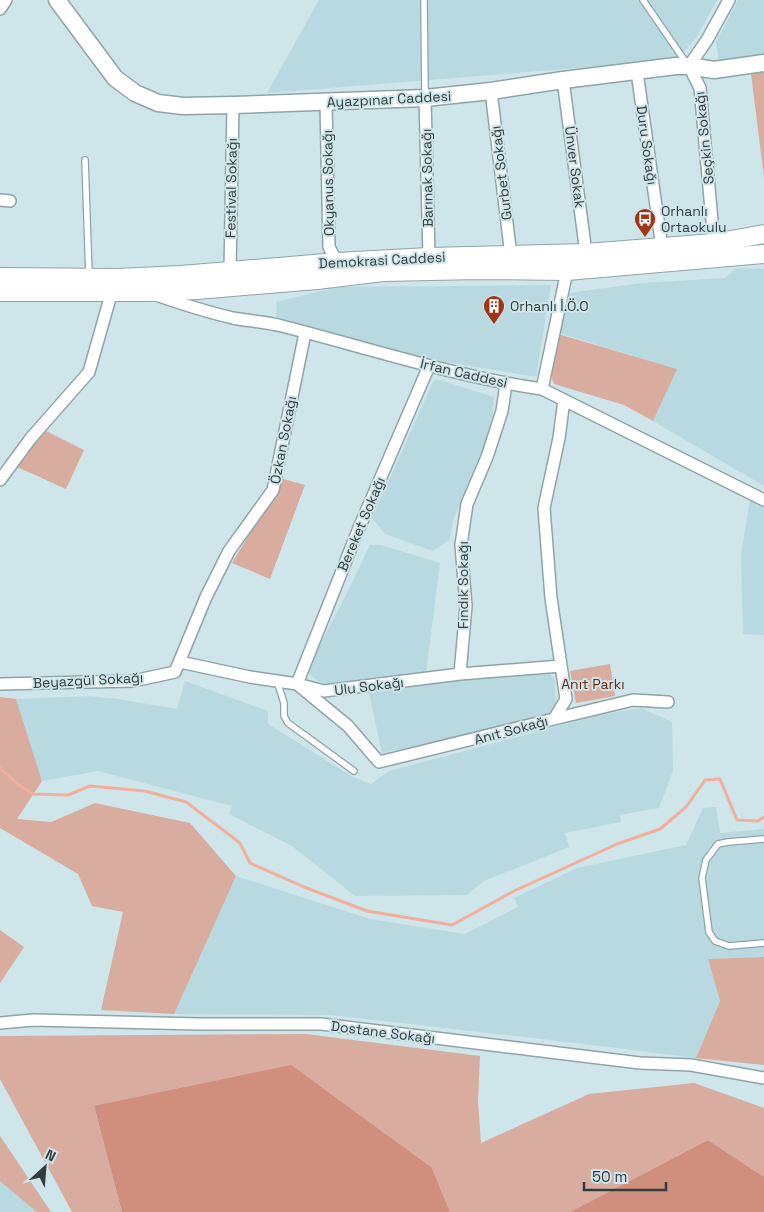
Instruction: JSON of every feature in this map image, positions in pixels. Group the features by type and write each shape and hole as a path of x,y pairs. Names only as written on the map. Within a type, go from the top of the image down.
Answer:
{"main road":[{"name":"Demokrasi Caddesi","path":"0,277 118,278 429,257 586,253 714,243 764,234"},
{"name":"Demokrasi Caddesi","path":"0,292 198,290 317,280 383,272 567,271 764,254"}],"street":[{"path":"0,9 6,0"},
{"name":"Ayazpınar Caddesi","path":"57,0 115,78 135,93 158,103 170,105 232,105 425,98 689,66 714,70 764,63"},
{"path":"689,66 708,40 729,0"},
{"name":"Seçkin Sokağı","path":"689,66 700,88 714,243"},
{"name":"Duru Sokağı","path":"636,72 662,248"},
{"name":"Ünver Sokak","path":"563,80 586,253"},
{"name":"Gurbet Sokağı","path":"491,91 511,256"},
{"name":"Barınak Sokağı","path":"425,98 429,257"},
{"name":"Okyanus Sokağı","path":"326,102 328,247 337,262"},
{"name":"Festival Sokağı","path":"230,271 232,105"},
{"path":"542,389 567,271"},
{"path":"0,480 31,438 89,372 112,291"},
{"name":"İrfan Caddesi","path":"147,292 198,309 280,326 429,366 506,384 542,389 764,500"},
{"name":"Özkan Sokağı","path":"178,667 206,597 229,551 273,490 305,333"},
{"name":"Bereket Sokağı","path":"297,684 359,528 429,366"},
{"name":"Fındık Sokağı","path":"460,674 466,606 461,545 467,504 487,457 502,411 506,384"},
{"name":"Anıt Sokağı","path":"297,684 348,726 380,762 554,720 566,699 551,598 544,508 560,438 564,400"},
{"name":"Ulu Sokağı","path":"178,667 297,684 324,691 460,674 561,666"},
{"name":"Beyazgül Sokağı","path":"0,684 133,681 178,667"},
{"path":"554,720 633,700 668,702"},
{"name":"Dostane Sokağı","path":"0,1023 33,1020 199,1024 321,1024 640,1063 691,1064 764,1078"}],"lane":[{"path":"424,0 425,98"},
{"path":"643,0 689,66"},
{"path":"85,160 89,278"},
{"path":"277,681 284,703 284,716 288,723 354,771"},
{"path":"764,839 718,844 706,860 702,878 709,932 715,941 729,946 764,943"}],"shaded area":[{"path":"319,0 717,0 696,38 677,60 267,93"},
{"path":"738,0 764,0 764,55 741,60 719,61 716,42"},
{"path":"736,268 764,269 764,486 653,421 676,369 559,333 569,293 642,283 725,278"},
{"path":"551,285 536,377 434,360 277,321 276,302 339,287"},
{"path":"437,379 494,397 492,426 454,518 449,540 433,551 385,534 372,518 433,382"},
{"path":"750,500 764,507 764,635 743,634 741,555"},
{"path":"370,545 381,545 440,563 426,673 341,682 334,685 321,683 309,674 315,654"},
{"path":"547,671 555,680 556,702 550,714 478,733 382,753 369,693"},
{"path":"185,681 268,711 268,724 353,777 371,784 389,771 600,715 641,708 672,722 673,771 659,808 620,815 621,822 565,833 569,847 484,881 467,895 355,896 292,846 229,814 232,806 98,771 42,781 16,699 89,696 177,709"},
{"path":"716,807 720,833 764,829 764,957 708,959 720,1001 696,1058 331,1015 173,1014 236,876 370,919 465,934 518,907 514,898 577,868 686,845 703,808"},
{"path":"291,1065 432,1168 450,1212 122,1212 94,1106"},
{"path":"0,1136 51,1212 0,1212"},
{"path":"708,1140 764,1177 764,1212 570,1212"}],"green space":[{"path":"764,72 764,177 751,74"},
{"path":"558,334 677,369 653,421 624,405 554,384 551,376"},
{"path":"44,430 84,450 66,489 17,467"},
{"path":"280,478 305,485 270,579 232,563 277,488"},
{"name":"Anıt Parkı","path":"610,664 615,696 576,703 570,671"},
{"path":"0,697 16,699 42,781 17,819 51,822 95,803 190,823 236,876 174,1014 101,1010 123,912 92,906 78,874 0,828"},
{"path":"0,930 24,947 0,983"},
{"path":"764,957 764,1065 696,1058 720,1001 708,959"},
{"path":"306,1034 480,1056 478,1101 481,1143 589,1094 694,1083 764,1108 764,1177 708,1140 570,1212 450,1212 432,1168 94,1106 122,1212 72,1212 0,1079 0,1036"},
{"path":"0,1136 51,1212 37,1212 0,1181"}],"waterway":[{"path":"0,768 16,783 33,794 68,795 90,786 145,791 186,802 240,843 250,863 304,887 367,911 452,925 514,891 617,844 660,829 686,807 705,780 720,779 737,820 758,821 764,817"}],"place":[{"name":"Orhanlı Ortaokulu","path":"645,238"},
{"name":"Orhanlı İ.Ö.O","path":"494,325"}]}
